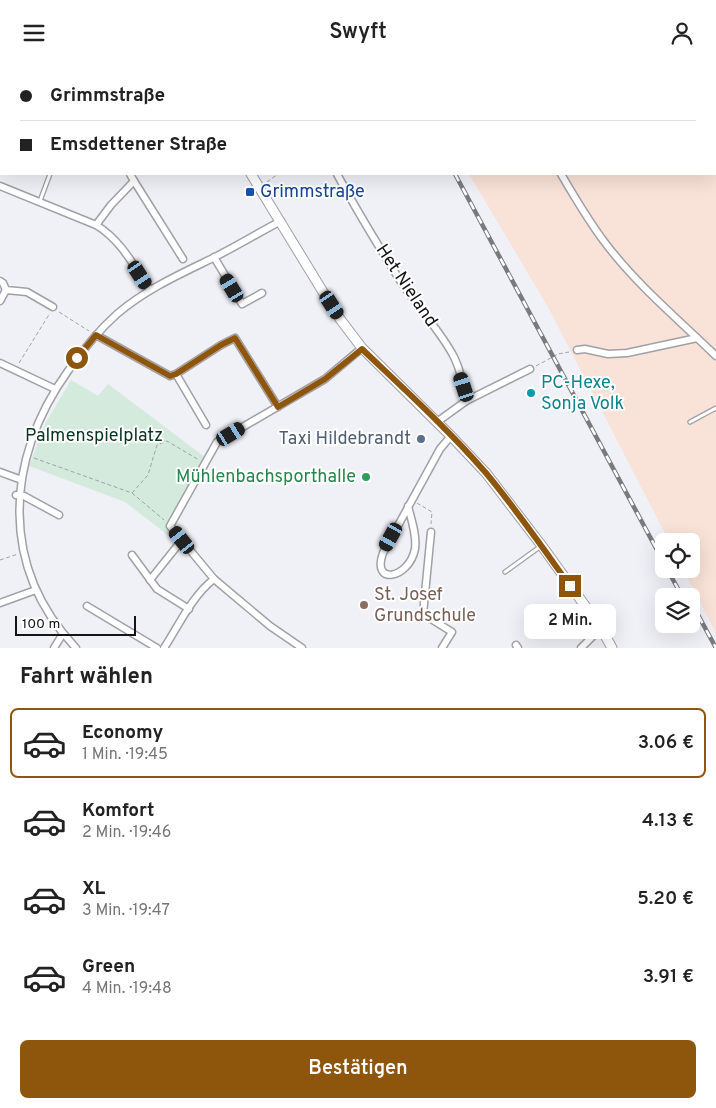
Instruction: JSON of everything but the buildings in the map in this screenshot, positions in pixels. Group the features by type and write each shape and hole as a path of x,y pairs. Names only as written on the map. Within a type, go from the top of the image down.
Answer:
{"street":[{"path":"131,175 183,259"},
{"path":"252,175 332,305 362,349 486,473 542,546 601,628 612,648"},
{"name":"Het Nieland","path":"338,175 403,284 454,358 464,387 466,401"},
{"path":"561,175 580,208 607,245 641,284 716,356"},
{"path":"96,225 111,205 134,181"},
{"path":"0,186 96,225 109,233 121,246 150,290"},
{"path":"76,648 62,635 41,607 20,554 16,531 16,495 19,479 24,455 38,421 55,389 96,335 117,315 150,290 281,221"},
{"path":"214,257 242,304 262,293"},
{"path":"0,281 6,290"},
{"path":"0,301 6,290"},
{"path":"6,290 27,292 53,307"},
{"path":"96,335 170,376 235,338 278,407"},
{"path":"578,351 585,349 608,354 627,353 697,338"},
{"path":"302,648 270,626 214,579 170,526 217,443 325,379 362,349"},
{"path":"0,363 55,389"},
{"path":"437,422 466,401 530,369"},
{"path":"176,374 206,425"},
{"path":"410,503 414,551 407,566 401,572 388,575 382,570 381,557 410,503 440,449 451,436"},
{"path":"0,471 9,477 19,479"},
{"path":"16,495 24,496 59,515"},
{"path":"431,532 424,614 452,632 442,648"},
{"path":"150,580 182,540"},
{"path":"132,555 156,589 189,609"},
{"path":"164,648 207,584 214,579"},
{"path":"0,603 34,591"},
{"path":"87,606 157,648"},
{"path":"581,648 601,628"},
{"path":"54,648 62,635"}],"lane":[{"path":"39,202 50,175"},
{"path":"690,422 716,408"},
{"path":"505,572 542,546"}],"path":[{"path":"260,188 277,175"},
{"path":"15,370 53,307 64,316 96,335"},
{"path":"530,369 558,354 578,351"},
{"path":"132,493 148,475 157,445 164,441 205,464"},
{"path":"24,455 132,493 170,526"},
{"path":"410,503 432,512 431,532"},
{"path":"0,560 20,554"}],"shaded area":[{"path":"470,175 716,175 716,633 700,602 700,588 693,588 688,578 700,578 700,533 665,533 548,307"}],"green space":[{"name":"Palmenspielplatz","path":"71,380 98,396 108,384 206,458 169,522 183,535 177,542 125,502 29,466 45,424"}],"railway":[{"path":"456,175 655,546"},
{"path":"672,578 678,588"},
{"path":"700,619 716,648"}],"place":[{"name":"Grimmstraße","path":"250,192"},
{"name":"PC-Hexe, Sonja Volk","path":"531,393"},
{"name":"Taxi Hildebrandt","path":"421,439"},
{"name":"Mühlenbachsporthalle","path":"366,477"},
{"name":"St. Josef Grundschule","path":"364,605"}],"route":[{"path":"77,358 96,335 170,376 235,338 278,407 325,379 362,349 486,473 570,586"}]}
